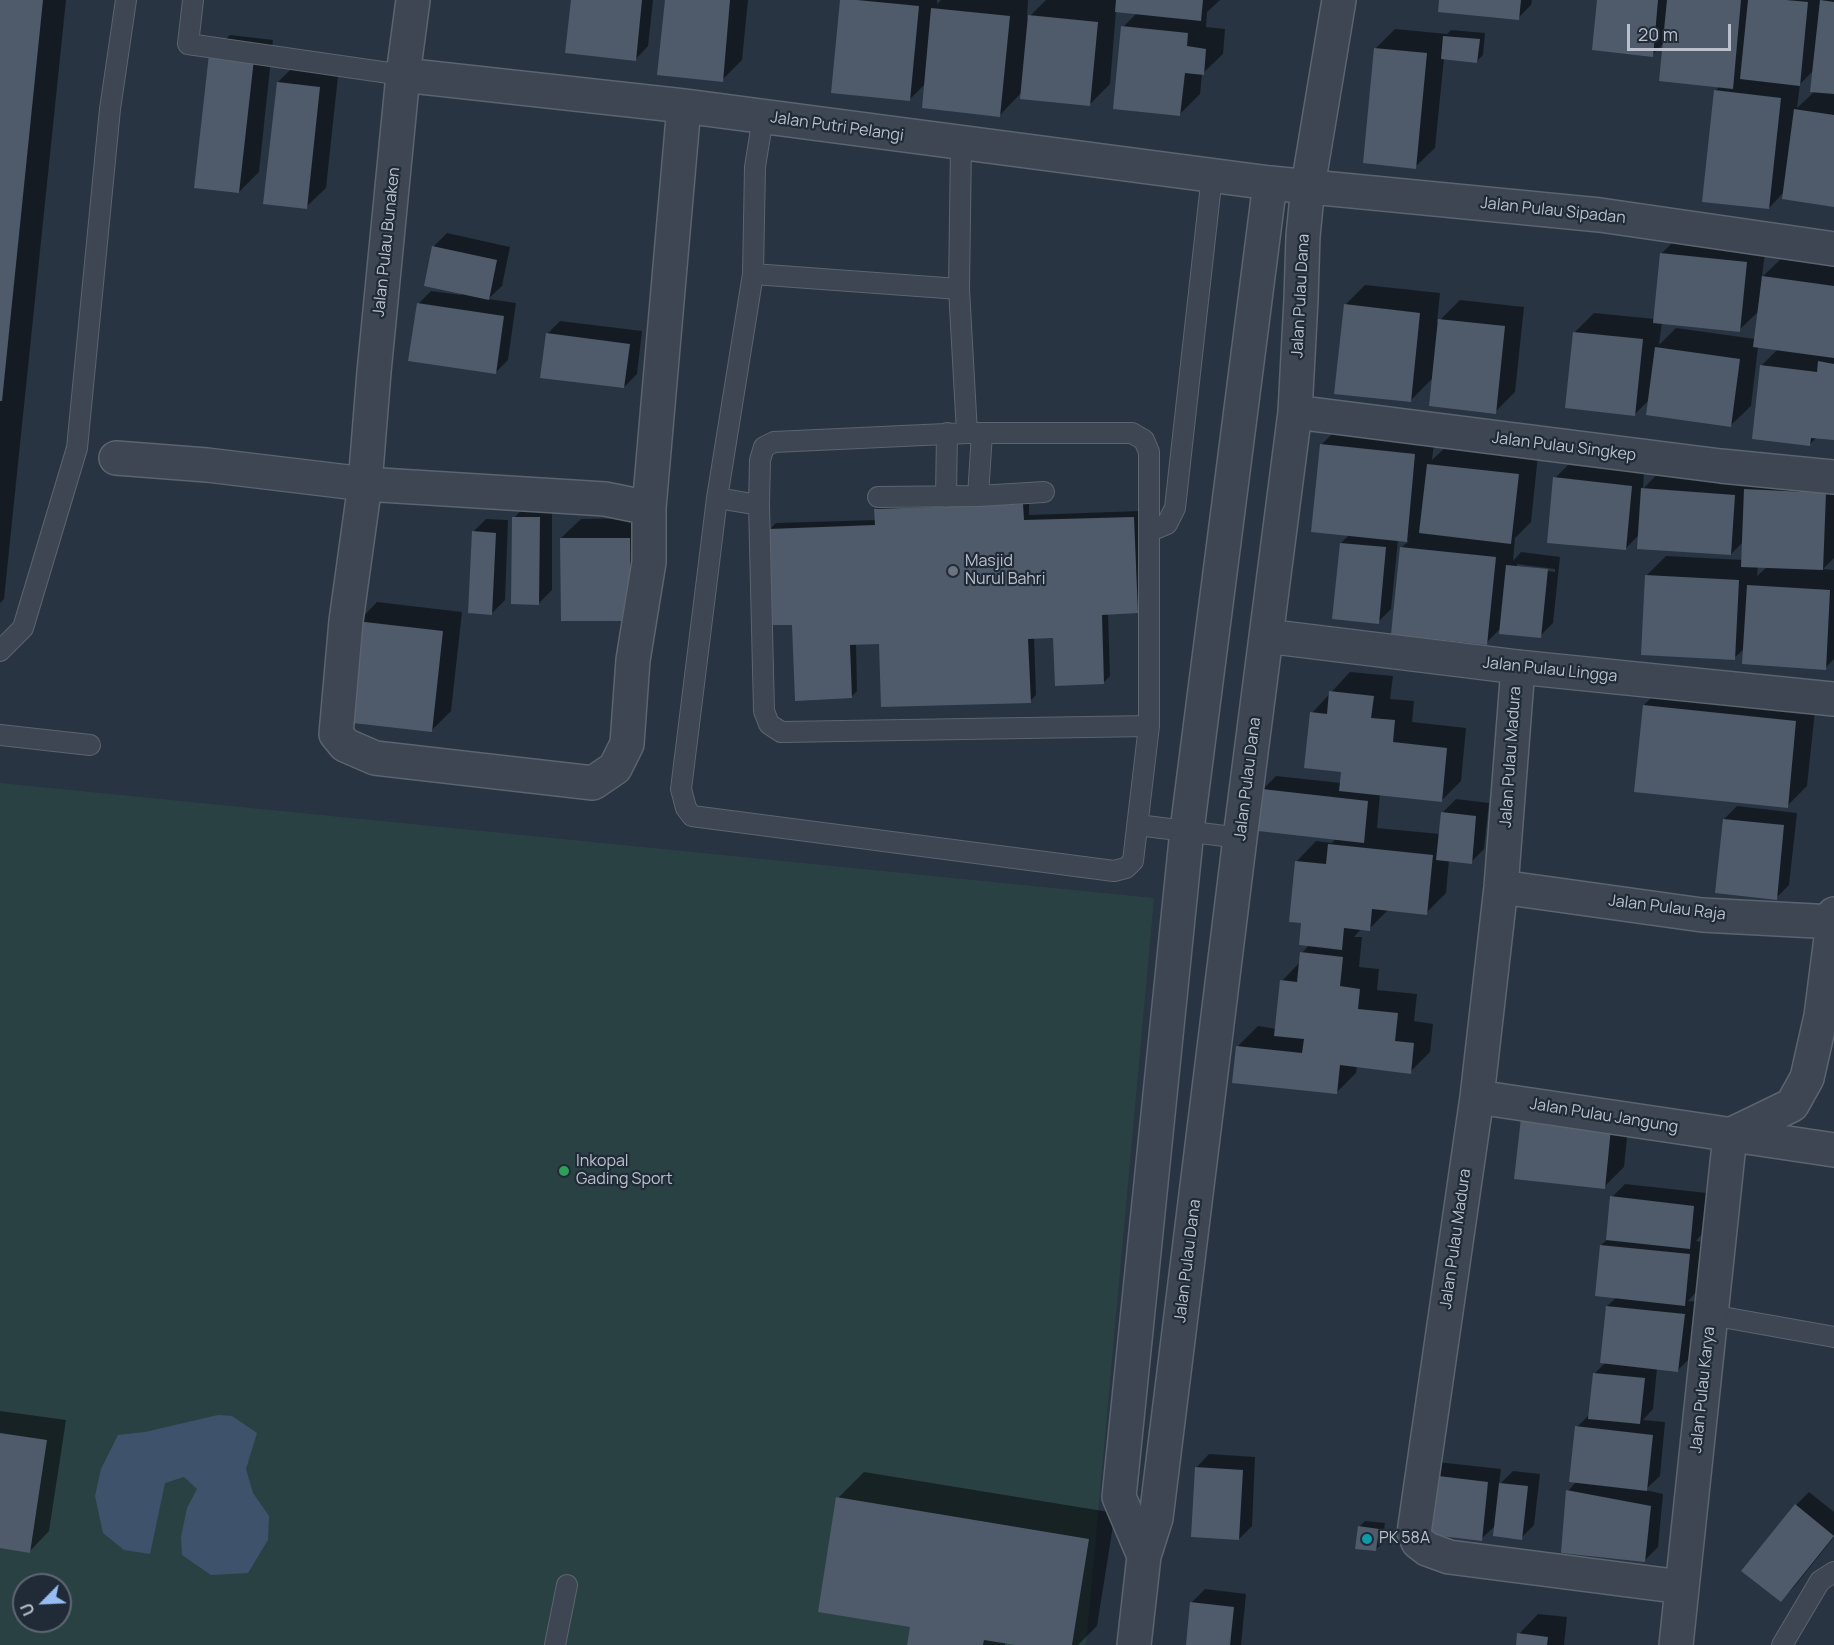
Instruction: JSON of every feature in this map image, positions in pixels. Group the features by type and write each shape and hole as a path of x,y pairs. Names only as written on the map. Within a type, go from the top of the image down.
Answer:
{"street":[{"name":"Jalan Pulau Bunaken","path":"413,0 403,75 365,484 346,621 336,734 345,745 375,758 592,783 615,768 627,744 633,660 649,562 650,508"},
{"name":"Jalan Pulau Dana","path":"1134,1645 1144,1557 1156,1518 1295,412 1302,299 1303,236 1308,186 1339,0"},
{"name":"Jalan Putri Pelangi","path":"403,75 684,106 1270,183"},
{"path":"116,458 207,465 365,484 585,497 650,508 684,106"},
{"name":"Jalan Pulau Dana","path":"1144,1557 1119,1497 1187,830 1270,183"},
{"name":"Jalan Pulau Sipadan","path":"1270,183 1600,215 1834,249"},
{"name":"Jalan Pulau Singkep","path":"1295,412 1721,466 1834,477"},
{"name":"Jalan Pulau Lingga","path":"1266,636 1518,667 1834,699"},
{"name":"Jalan Pulau Madura","path":"1518,667 1501,886 1477,1097 1414,1533 1427,1549 1449,1557 1682,1587"},
{"name":"Jalan Pulau Raja","path":"1501,886 1702,915 1834,919"},
{"path":"1730,1135 1792,1105 1807,1078 1821,1016 1834,919"},
{"name":"Jalan Pulau Jangung","path":"1477,1097 1834,1150"},
{"name":"Jalan Pulau Karya","path":"1676,1645 1730,1135"}],"lane":[{"path":"0,651 23,628 77,448 110,109 126,0"},
{"path":"193,0 188,44 403,75"},
{"path":"764,117 755,167 753,274 717,498 681,789 686,808 692,816 1114,871 1126,868 1133,861 1149,726 1149,452 1144,440 1132,433 947,433 774,442 764,447 760,460 759,505 764,711 770,724 781,732 1149,726"},
{"path":"961,143 960,289 975,433 978,496"},
{"path":"1150,531 1167,524 1175,508 1212,176"},
{"path":"753,274 960,289"},
{"path":"946,497 947,433"},
{"path":"878,497 946,497 1044,492"},
{"path":"717,498 759,505"},
{"path":"0,735 90,745"},
{"path":"1138,825 1240,838"},
{"path":"1711,1315 1834,1337"},
{"path":"1782,1645 1820,1581 1834,1572"},
{"path":"555,1645 567,1585"}],"green space":[{"name":"Inkopal Gading Sport","path":"0,783 1154,898 1086,1645 0,1645"}],"water":[{"path":"218,1415 232,1416 257,1433 246,1469 253,1493 269,1516 268,1540 248,1573 211,1575 182,1555 181,1537 187,1508 197,1489 184,1477 165,1483 150,1554 124,1550 103,1533 95,1496 101,1469 118,1435 145,1432"}],"building":[{"path":"0,0 43,0 2,401 0,401"},
{"path":"571,0 642,0 636,61 565,53"},
{"path":"665,0 730,0 723,82 657,75"},
{"path":"840,0 919,6 910,101 831,93"},
{"path":"1116,0 1203,0 1201,21 1115,12"},
{"path":"1439,0 1521,0 1519,20 1438,12"},
{"path":"1597,0 1658,0 1653,57 1592,50"},
{"path":"1667,0 1741,0 1733,89 1659,81"},
{"path":"1748,0 1808,2 1800,86 1740,79"},
{"path":"1820,0 1834,2 1834,94 1810,92"},
{"path":"931,8 1010,16 1000,117 922,108"},
{"path":"1028,15 1098,22 1090,106 1020,99"},
{"path":"1121,26 1188,33 1187,46 1206,49 1204,75 1185,73 1180,116 1113,109"},
{"path":"1443,36 1480,39 1477,63 1441,59"},
{"path":"1374,48 1427,53 1416,169 1363,163"},
{"path":"209,54 254,59 239,193 194,188"},
{"path":"277,82 320,87 307,209 263,204"},
{"path":"1714,90 1781,98 1769,209 1702,202"},
{"path":"1794,109 1834,115 1834,207 1782,199"},
{"path":"432,246 497,260 489,300 424,286"},
{"path":"1660,253 1747,262 1740,332 1653,323"},
{"path":"1762,276 1834,286 1834,358 1753,347"},
{"path":"417,303 504,316 496,374 408,361"},
{"path":"1344,304 1420,313 1411,402 1334,394"},
{"path":"1438,319 1505,326 1496,414 1429,406"},
{"path":"1573,332 1643,339 1635,416 1565,408"},
{"path":"546,333 630,344 624,388 540,378"},
{"path":"1655,347 1740,359 1731,427 1646,415"},
{"path":"1818,361 1834,364 1834,440 1811,438 1810,446 1752,439 1760,365 1817,372"},
{"path":"1320,444 1415,454 1407,542 1311,532"},
{"path":"1427,464 1519,474 1511,544 1419,533"},
{"path":"1553,477 1632,486 1626,550 1547,543"},
{"path":"1641,488 1735,495 1731,555 1637,549"},
{"path":"1744,489 1826,493 1823,570 1741,567"},
{"name":"Masjid Nurul Bahri","path":"1023,504 1024,520 1134,517 1138,613 1102,615 1104,684 1055,686 1053,638 1028,639 1031,703 881,707 879,644 850,645 852,698 795,701 792,625 772,625 769,529 875,525 874,509"},
{"path":"512,517 540,517 539,605 511,604"},
{"path":"472,531 496,533 492,615 468,613"},
{"path":"560,538 630,538 631,621 561,621"},
{"path":"1340,543 1386,547 1379,624 1332,619"},
{"path":"1400,547 1496,557 1487,645 1391,634"},
{"path":"1506,565 1548,569 1541,638 1499,634"},
{"path":"1645,575 1739,580 1735,660 1641,655"},
{"path":"1747,585 1830,590 1826,670 1742,664"},
{"path":"356,621 443,631 432,732 344,722"},
{"path":"1329,691 1374,696 1371,718 1395,720 1393,742 1447,748 1442,802 1339,791 1341,772 1304,768 1310,712 1327,714"},
{"path":"1643,705 1796,721 1788,808 1634,792"},
{"path":"1262,789 1368,801 1364,843 1258,831"},
{"path":"1441,812 1476,816 1472,864 1436,860"},
{"path":"1723,819 1784,825 1777,900 1715,893"},
{"path":"1328,844 1433,855 1427,915 1372,909 1370,931 1344,928 1342,950 1299,945 1301,923 1289,922 1295,861 1326,864"},
{"path":"1300,952 1343,957 1340,986 1360,989 1358,1009 1398,1013 1395,1041 1414,1043 1411,1074 1340,1065 1337,1094 1232,1083 1236,1046 1302,1053 1304,1039 1274,1036 1280,980 1297,982"},
{"path":"1521,1118 1611,1128 1605,1189 1514,1179"},
{"path":"1610,1196 1694,1206 1690,1249 1606,1240"},
{"path":"1600,1245 1690,1254 1685,1306 1595,1296"},
{"path":"1606,1306 1685,1314 1678,1372 1600,1363"},
{"path":"1593,1373 1645,1378 1640,1424 1588,1419"},
{"path":"1575,1426 1653,1435 1647,1491 1569,1482"},
{"path":"0,1433 47,1440 30,1553 0,1548"},
{"path":"1195,1467 1243,1470 1239,1540 1191,1537"},
{"path":"1422,1474 1488,1482 1482,1541 1416,1533"},
{"path":"1499,1483 1528,1486 1522,1540 1493,1536"},
{"path":"1566,1490 1651,1506 1645,1562 1561,1553"},
{"path":"836,1497 1089,1539 1072,1645 1015,1645 984,1640 983,1645 907,1645 910,1627 818,1612"},
{"path":"1795,1504 1834,1536 1781,1602 1741,1571"},
{"name":"PK 58A","path":"1358,1526 1379,1529 1376,1551 1355,1549"},
{"path":"1190,1602 1234,1607 1230,1645 1186,1645"},
{"path":"1517,1633 1548,1637 1547,1645 1516,1645"}],"place":[{"name":"Masjid Nurul Bahri","path":"953,571"},
{"name":"Inkopal Gading Sport","path":"564,1171"},
{"name":"PK 58A","path":"1367,1539"}]}
